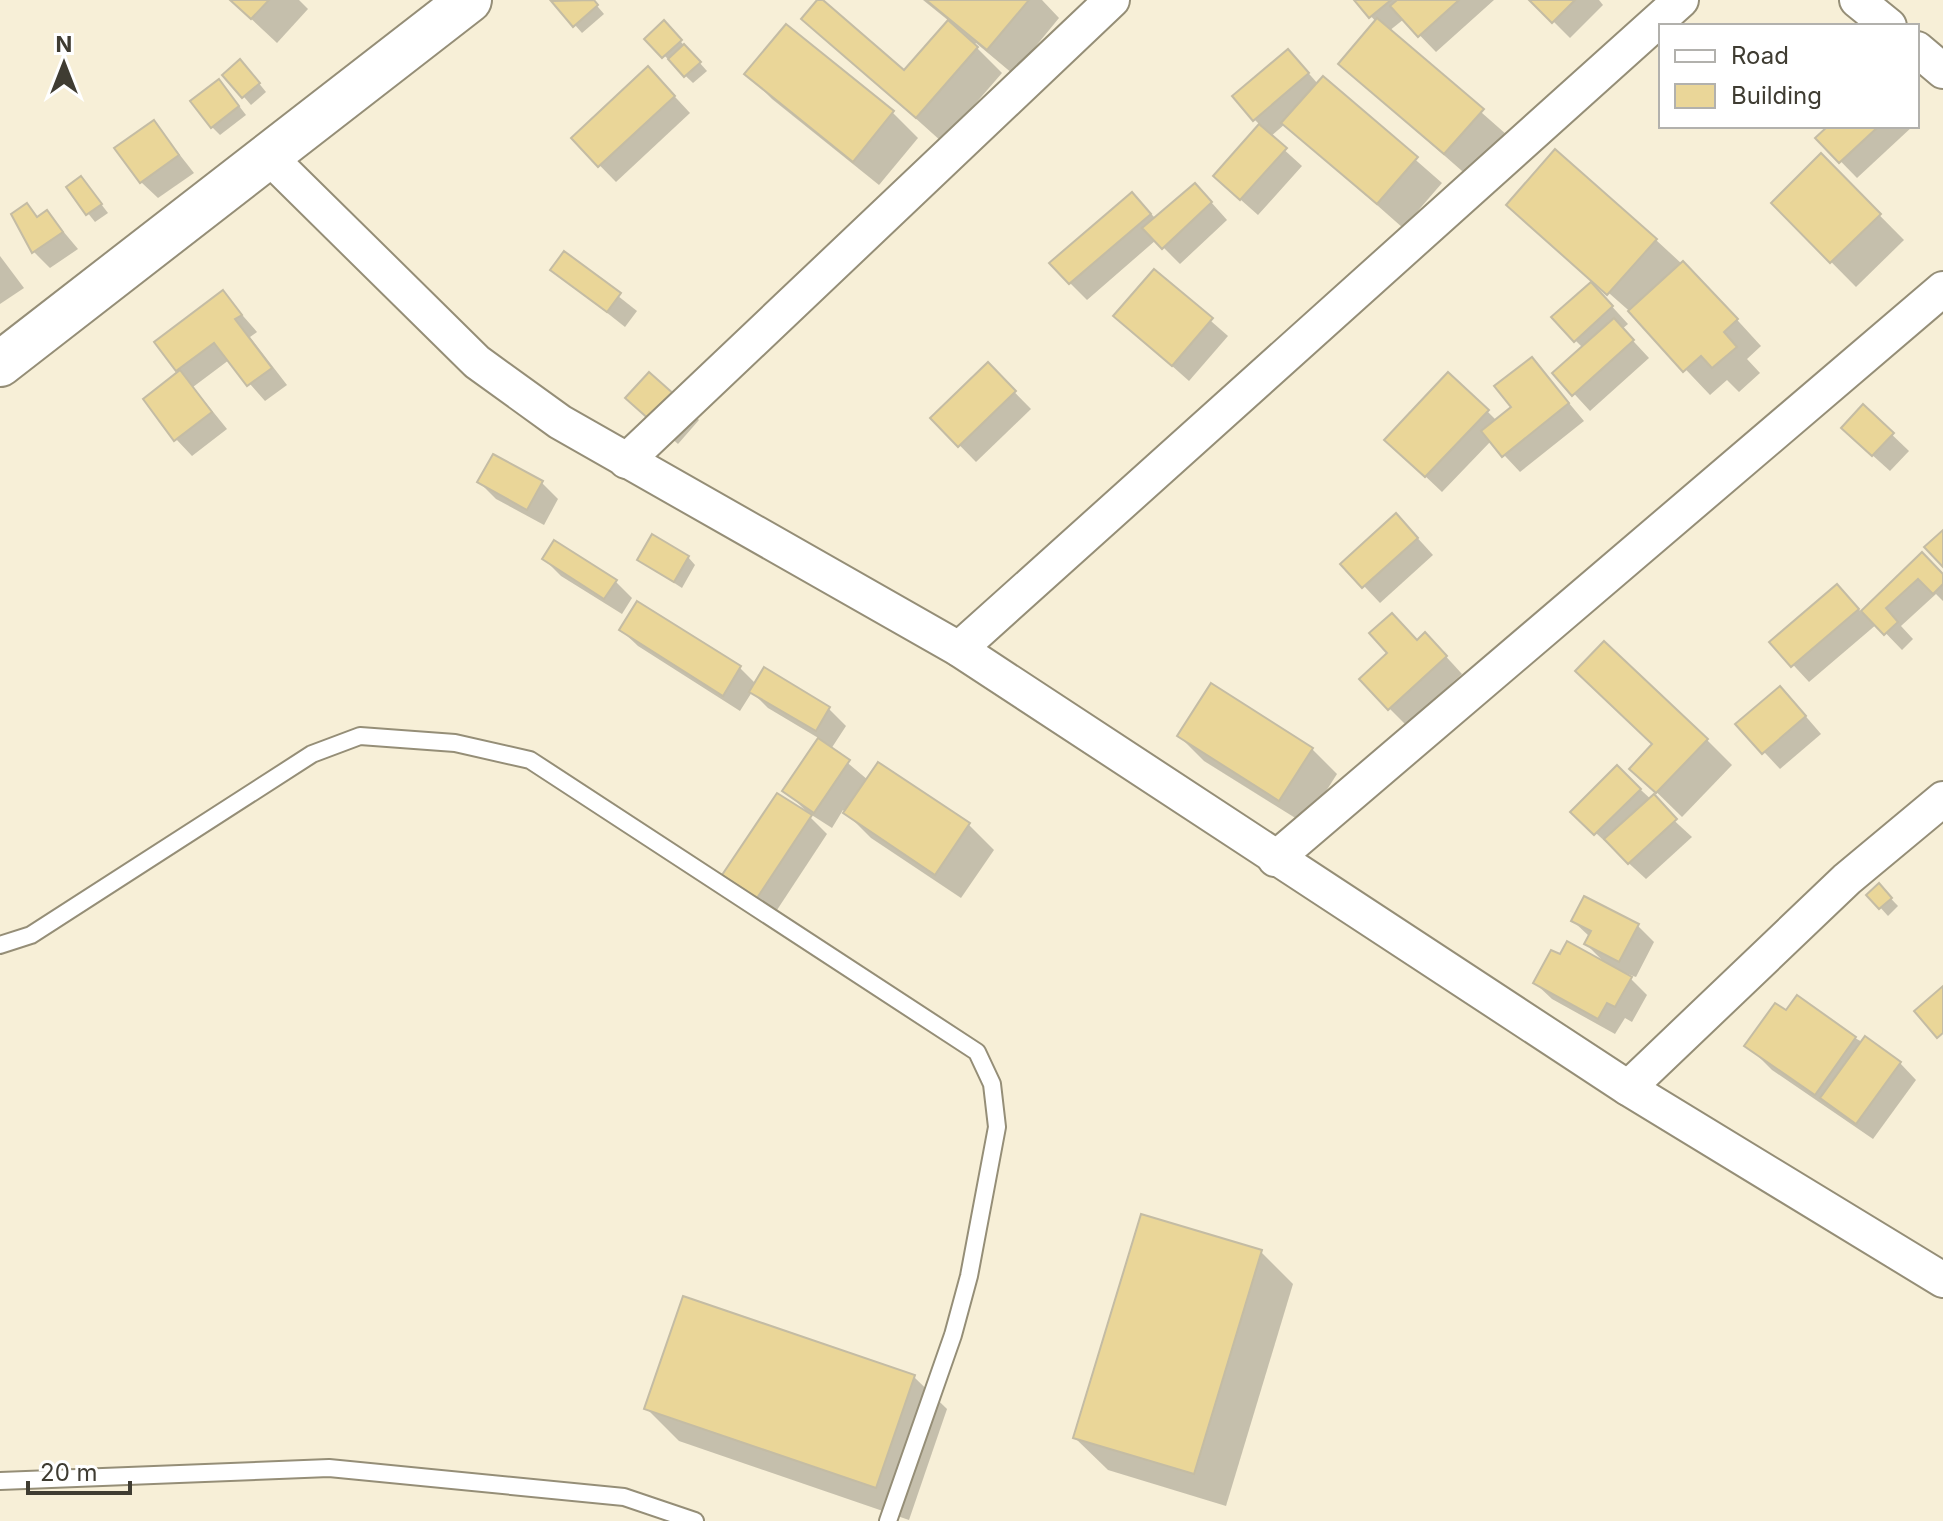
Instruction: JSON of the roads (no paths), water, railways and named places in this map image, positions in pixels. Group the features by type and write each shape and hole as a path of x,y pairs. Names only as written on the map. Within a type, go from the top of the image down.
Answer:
{"main road":[{"path":"0,364 266,154 469,0"}],"street":[{"path":"626,461 1112,0"},
{"path":"959,649 1681,0"},
{"path":"1857,0 1887,24"},
{"path":"1919,51 1943,71"},
{"path":"266,154 477,362 560,422 959,649 1628,1088 1935,1263"},
{"path":"1275,859 1943,289"},
{"path":"1628,1088 1847,879 1943,799"}],"lane":[{"path":"0,945 31,935 312,754 360,736 455,743 530,760 977,1052 992,1084 997,1127 969,1276 953,1335 888,1521"},
{"path":"0,1481 329,1468 624,1497 695,1521"}]}
